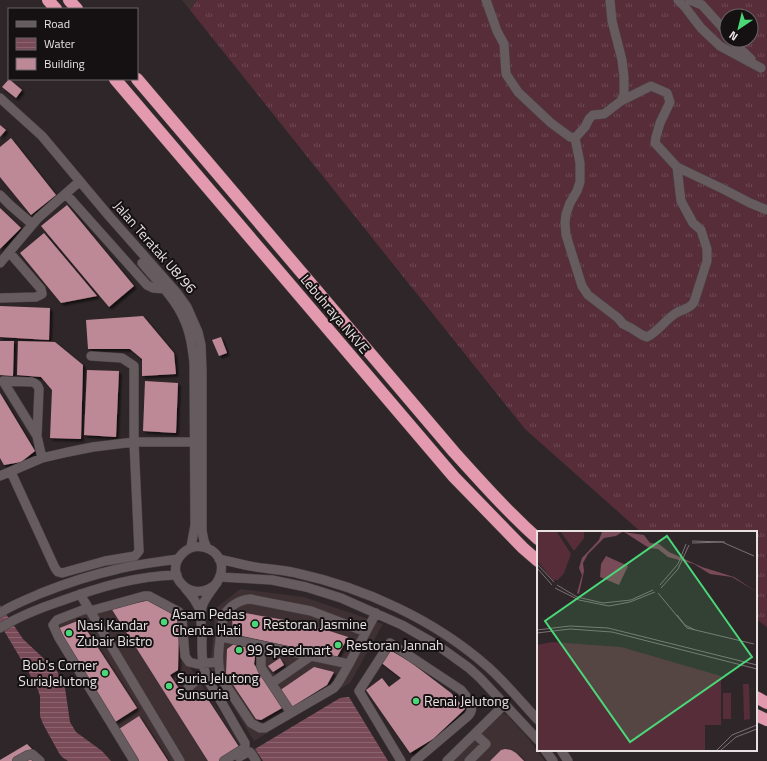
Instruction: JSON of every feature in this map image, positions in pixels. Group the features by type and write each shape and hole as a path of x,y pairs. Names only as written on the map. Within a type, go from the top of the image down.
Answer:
{"highway":[{"path":"48,0 55,8"},
{"path":"69,0 76,8"},
{"name":"Lebuhraya NKVE","path":"117,80 454,477 537,561"},
{"name":"Lebuhraya NKVE","path":"138,80 454,452 484,486 537,538"},
{"path":"757,698 767,703"},
{"path":"757,715 767,720"}],"street":[{"path":"486,0 497,31 504,44 506,74 518,92 551,123 570,137 576,138"},
{"path":"610,0 612,21 622,60 624,77 624,94 621,101"},
{"path":"612,14 616,0"},
{"path":"678,0 700,28 720,46 764,69"},
{"path":"690,0 702,5 719,23"},
{"path":"740,48 764,69"},
{"path":"677,167 681,201 693,223 701,230 707,249 707,261 692,306 677,312 653,334 647,337 642,335 623,324 618,318 588,295 582,286 566,235 566,214 580,182 580,163 576,138 585,127 589,119 593,116 604,114 621,101 651,86 667,94 670,102 660,123 655,143 677,167 767,210"},
{"name":"Jalan Teratak U8/96","path":"0,98 42,136 78,183 165,289 183,316 190,334 194,362 202,531 207,548"},
{"name":"Jalan Teratak U8/96","path":"0,105 29,132 109,216 177,293 191,314 201,345 202,371 198,442 196,525 192,547"},
{"path":"0,263 32,224 78,183"},
{"path":"66,194 147,285 153,288 165,289"},
{"path":"0,195 32,224"},
{"path":"0,298 36,297 42,294 41,289 9,252"},
{"path":"11,472 58,572 62,573 105,560 135,556 139,551 134,442 134,366 122,358 90,356"},
{"path":"1,381 32,382 40,389 37,436 42,458"},
{"path":"1,381 37,436"},
{"path":"0,476 42,458 93,447 134,442 198,442"},
{"path":"201,618 203,606 218,580 221,571 221,564 219,559 212,551 207,548 197,546 186,550 178,559 176,564 177,575 180,582 195,599 199,606 201,618 202,657 207,677 245,743 244,749 224,761"},
{"path":"0,613 54,588 110,571 178,559"},
{"path":"219,559 246,565 296,572 328,581 385,602 420,619 453,640 488,667 537,719"},
{"path":"0,628 35,610 80,594 122,582 158,576 177,575"},
{"path":"185,587 198,592 205,591 212,588 218,580"},
{"path":"218,580 272,580 306,587 341,598 376,613 437,645 469,668 537,739"},
{"path":"80,594 180,761"},
{"path":"134,761 59,638 53,625 57,620 89,610 149,596 179,612 182,619 185,656 189,662 197,664 218,662"},
{"path":"366,632 311,611 250,599 243,600 225,613 223,618 218,662 220,674 248,719 255,726 265,728 334,688 349,664 366,632 376,613"},
{"path":"221,637 349,664"},
{"path":"401,761 359,691 390,643 461,690 472,706 472,710 468,716 416,761"},
{"path":"261,646 262,669 292,713"},
{"path":"272,683 311,656"},
{"path":"185,693 187,689 198,679 207,677"},
{"path":"447,761 505,704"},
{"path":"469,761 486,744 475,734"},
{"path":"546,751 553,761"},
{"path":"562,751 568,761"},
{"path":"233,761 248,752 252,753 256,761"},
{"path":"17,761 32,754 40,761"}],"shaded area":[{"path":"182,0 197,0 190,10"},
{"path":"240,589 304,597 383,624 350,683 254,741 210,668 216,608"},
{"path":"142,595 178,614 183,656 242,747 220,761 136,761 55,626 58,622"},
{"path":"500,713 507,715 527,737 545,761 453,761"}],"green space":[{"path":"197,0 767,0 767,627 757,620 757,531 640,531 525,429 190,10"}],"water":[{"path":"0,605 23,639 57,671 65,688 70,722 76,732 102,751 111,761 68,761 59,753 40,716 40,696 38,690 0,624"},
{"path":"349,697 388,761 263,761 255,749 340,698"}],"building":[{"path":"8,80 10,80 22,90 16,98 2,87"},
{"path":"0,125 6,130 0,137"},
{"path":"11,138 56,195 31,215 0,177 0,147"},
{"path":"67,205 134,286 109,307 41,226"},
{"path":"0,208 21,228 0,249"},
{"path":"44,233 97,296 61,303 20,253"},
{"path":"0,306 50,308 49,340 0,337"},
{"path":"143,316 174,353 176,374 142,376 142,359 130,349 88,349 86,320"},
{"path":"221,337 227,353 219,356 212,340"},
{"path":"0,341 14,341 13,376 0,375"},
{"path":"18,341 55,342 83,365 81,439 50,438 52,390 41,377 17,375"},
{"path":"87,370 119,371 116,437 84,435"},
{"path":"145,381 178,383 176,433 143,431"},
{"path":"0,393 35,451 21,462 4,465 0,458"},
{"name":"Suria Jelutong Sunsuria","path":"151,600 179,619 178,670 170,675 184,696 207,698 241,750 221,761 208,761 111,608"},
{"path":"239,612 308,624 348,637 337,657 233,634 232,616"},
{"path":"80,620 137,708 115,722 57,629"},
{"path":"234,644 256,650 254,664 282,708 261,720 256,719 226,674 227,649"},
{"name":"Renai Jelutong","path":"388,649 409,661 451,693 465,709 433,739 410,753 366,690 382,678 389,687 401,678 379,661"},
{"path":"280,658 284,665 273,672 268,666"},
{"path":"314,667 334,672 327,685 290,708 279,691"},
{"path":"139,716 168,761 139,761 119,729"},
{"path":"27,744 44,761 0,761 0,760"},
{"path":"505,749 516,753 524,761 490,761 501,750"}],"place":[{"name":"Asam Pedas Chenta Hati","path":"164,622"},
{"name":"Restoran Jasmine","path":"255,624"},
{"name":"Nasi Kandar Zubair Bistro","path":"69,633"},
{"name":"Restoran Jannah","path":"338,645"},
{"name":"99 Speedmart","path":"239,650"},
{"name":"Bob's Corner SuriaJelutong","path":"105,673"},
{"name":"Suria Jelutong Sunsuria","path":"169,686"},
{"name":"Renai Jelutong","path":"416,701"}]}
